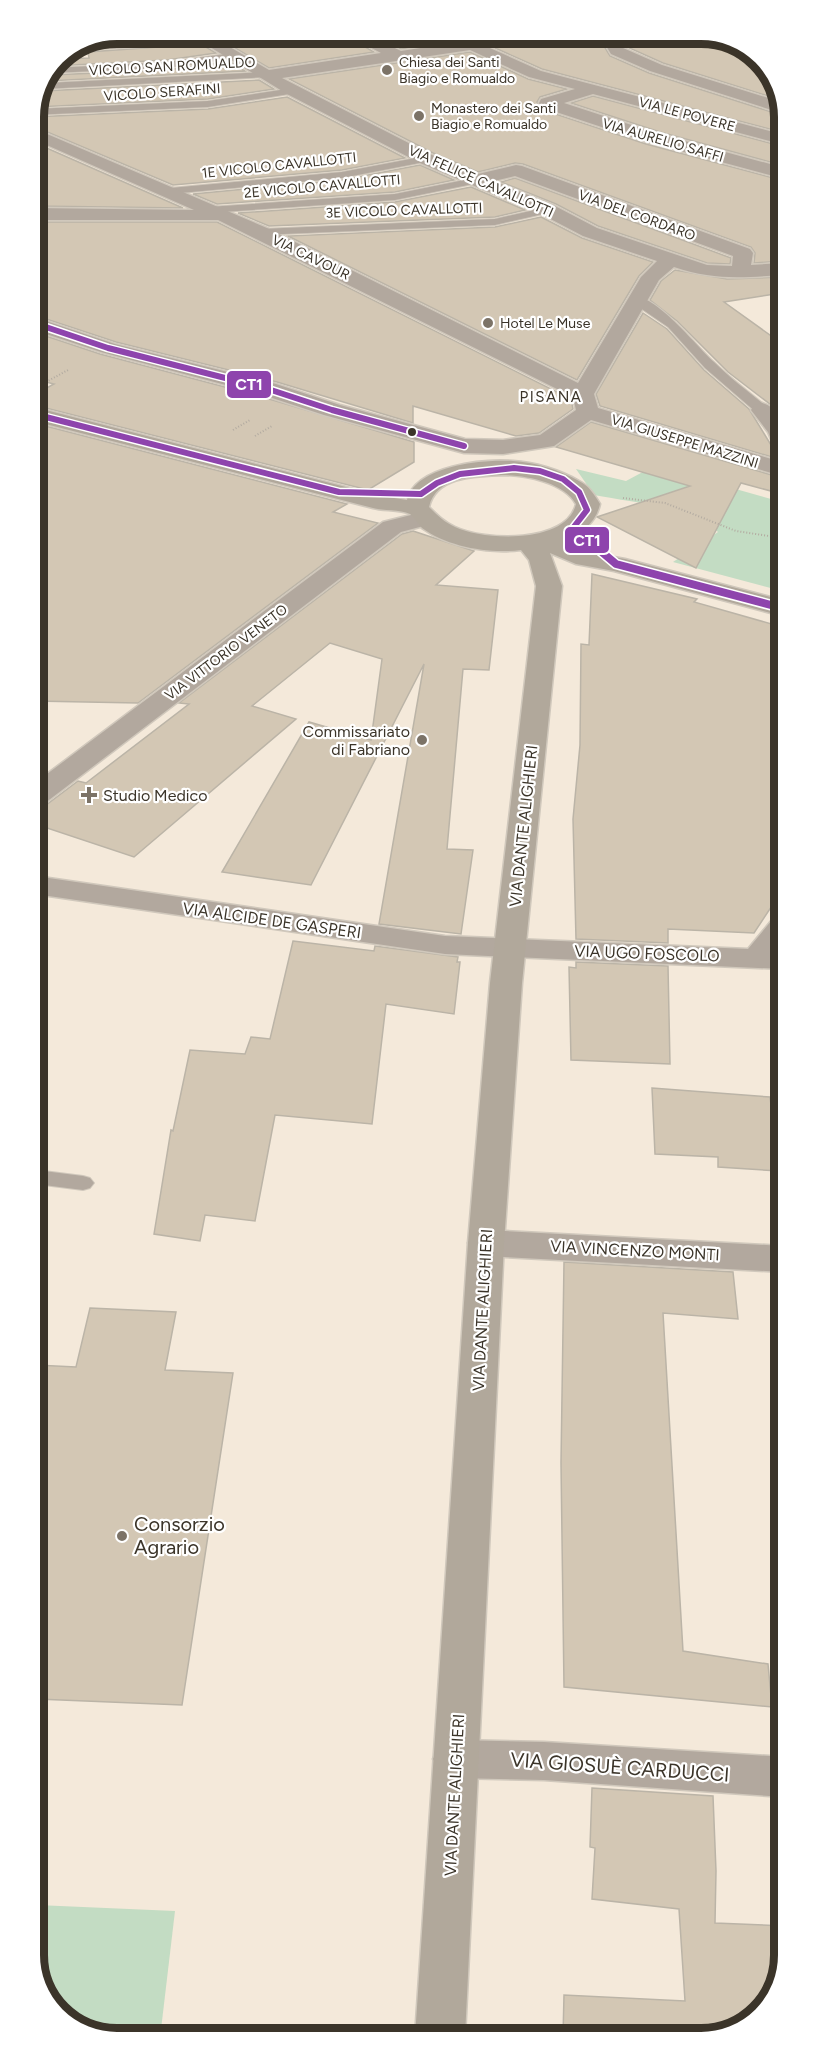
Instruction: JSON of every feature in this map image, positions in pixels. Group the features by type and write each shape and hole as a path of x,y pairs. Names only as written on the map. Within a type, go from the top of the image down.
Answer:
{"main road":[{"path":"44,417 339,492 420,507 450,535 479,542 533,541 573,528 587,510 586,501 581,492 570,484 538,472 514,468 478,469 438,480 420,507"},
{"path":"573,528 616,564"},
{"path":"533,541 585,560 616,564 774,606"},
{"name":"VIA DANTE ALIGHIERI","path":"441,2028 486,1243 510,948 549,585 533,541"},
{"path":"501,543 549,585 577,574 616,564"}],"street":[{"name":"VIA FELICE CAVALLOTTI","path":"213,44 293,91 426,159 548,210 590,232 669,261 705,271 741,272"},
{"path":"374,44 397,55"},
{"path":"266,75 397,55 447,44"},
{"name":"VIA LE POVERE","path":"479,44 535,74 774,137"},
{"path":"612,44 617,51 656,68 774,106"},
{"path":"281,60 301,71"},
{"name":"VIA AURELIO SAFFI","path":"592,89 547,103 652,138 774,171"},
{"name":"VIA CAVOUR","path":"44,137 260,232 585,403"},
{"name":"VIA DEL CORDARO","path":"474,181 516,170 743,253 741,272"},
{"path":"44,214 214,213"},
{"path":"538,472 546,441 585,403 637,300 651,277 669,261"},
{"path":"741,272 774,270"},
{"path":"741,272 774,284"},
{"path":"44,326 108,348 464,446 502,447 546,441"},
{"name":"VIA GIUSEPPE MAZZINI","path":"585,403 774,467"},
{"path":"464,446 478,469"},
{"name":"VIA VITTORIO VENETO","path":"44,789 420,507"},
{"name":"VIA ALCIDE DE GASPERI","path":"44,886 446,945 510,948"},
{"name":"VIA UGO FOSCOLO","path":"510,948 770,959"},
{"name":"VIA VINCENZO MONTI","path":"486,1243 774,1259"},
{"name":"VIA GIOSUÈ CARDUCCI","path":"456,1759 544,1761 774,1777"}],"lane":[{"path":"95,47 154,44"},
{"path":"60,71 167,65 233,56"},
{"name":"VICOLO SAN ROMUALDO","path":"51,86 266,75"},
{"name":"VICOLO SERAFINI","path":"44,111 208,104 293,91"},
{"name":"1E VICOLO CAVALLOTTI","path":"170,191 342,175 426,159"},
{"name":"2E VICOLO CAVALLOTTI","path":"214,213 395,197 474,181"},
{"name":"3E VICOLO CAVALLOTTI","path":"260,232 495,222 548,210"},
{"path":"637,300 672,324 709,365 774,424"},
{"path":"44,1178 83,1182"}],"path":[{"path":"192,455 299,399"},
{"path":"216,461 299,399"},
{"path":"586,501 643,496 703,515 732,530 774,537"}],"green space":[{"path":"654,466 774,500 774,589 673,562 718,532 676,511 594,495 576,469 626,481"},
{"path":"44,1905 175,1911 161,2028 112,2028 93,2025 72,2013 59,2000 51,1988 45,1970"}],"building":[{"path":"201,44 216,53 167,60 65,65 73,59 89,58 88,52"},
{"path":"229,44 360,44 374,52 269,68"},
{"path":"391,44 434,44 401,49"},
{"path":"486,44 603,44 610,56 649,73 774,113 774,130 542,69"},
{"path":"624,44 706,44 729,49 753,65 765,80 772,97 663,63"},
{"path":"470,52 528,79 567,89 540,97 537,102 540,109 646,144 774,178 774,262 754,263 755,253 751,247 523,164 515,163 478,172 433,153 289,79"},
{"path":"229,61 245,71 53,81 57,75 167,70"},
{"path":"259,80 274,89 208,99 45,107 48,91"},
{"path":"593,96 774,144 774,163 660,132 571,103"},
{"path":"287,97 405,158 342,170 173,185 44,131 44,116 208,109"},
{"path":"44,147 183,208 44,206"},
{"path":"420,165 454,180 395,192 217,204 193,194 342,180"},
{"path":"515,178 731,258 730,264 707,263 598,226 556,204 501,182"},
{"path":"471,187 525,210 495,217 269,226 238,213 395,202"},
{"path":"541,217 582,238 653,262 639,276 577,380 288,236 495,227"},
{"path":"44,222 217,222 571,399 573,409 539,433 516,436 413,406 413,423 277,382 116,342 44,318"},
{"path":"675,270 727,279 774,277 774,294 724,302 774,338 774,407 728,372 677,321 650,300 661,281"},
{"path":"643,313 667,329 704,370 749,409 771,445 774,446 774,458 600,406 596,394"},
{"path":"44,335 100,354 259,396 414,442 414,462 368,490 44,408 44,390 54,384 44,382"},
{"path":"591,422 774,476 774,492 741,483 696,568 597,517 690,486 556,447"},
{"path":"44,426 347,504 333,512 378,523 138,703 44,701"},
{"path":"413,531 474,551 436,585 498,590 489,670 463,669 447,849 473,850 461,934 379,924 424,664 311,885 222,872 309,722 371,740 382,659 330,643 252,706 296,719 134,857 44,827 44,806 78,781 86,783 189,704 179,703 402,534"},
{"path":"592,574 697,599 694,602 774,625 774,903 754,933 668,929 668,943 576,939 573,819 580,745 581,644 589,645"},
{"path":"293,941 374,951 375,946 458,957 457,962 460,962 454,1014 386,1004 372,1124 275,1115 255,1221 205,1215 200,1241 154,1234 171,1130 173,1131 190,1050 245,1054 251,1037 270,1039"},
{"path":"576,962 668,966 670,1064 571,1060 569,967 576,968"},
{"path":"652,1088 770,1097 774,1130 774,1171 718,1167 718,1157 655,1154"},
{"path":"564,1262 733,1272 738,1319 663,1313 683,1651 768,1664 772,1707 564,1687 561,1463"},
{"name":"Consorzio Agrario","path":"90,1308 176,1312 165,1370 233,1373 182,1705 44,1699 44,1365 76,1367"},
{"path":"592,1788 713,1796 716,1871 715,1923 774,1926 774,1965 771,1979 753,2007 734,2021 711,2028 563,2028 564,1995 685,2001 679,1909 592,1899 595,1848 590,1847"}],"transit line":[{"name":"CT1","path":"44,326 108,348 268,389 332,410 464,446"},
{"name":"CT1","path":"44,417 339,492 421,494 437,483 460,474 514,468 540,471 563,479 579,492 587,510 573,528 616,564 774,606"}],"place":[{"name":"Chiesa dei Santi Biagio e Romualdo","path":"387,70"},
{"name":"Monastero dei Santi Biagio e Romualdo","path":"419,116"},
{"name":"Hotel Le Muse","path":"488,323"},
{"name":"Commissariato di Fabriano","path":"422,740"},
{"name":"Studio Medico","path":"89,795"},
{"name":"Consorzio Agrario","path":"122,1536"}],"district":[{"name":"PISANA","path":"551,397"}]}
